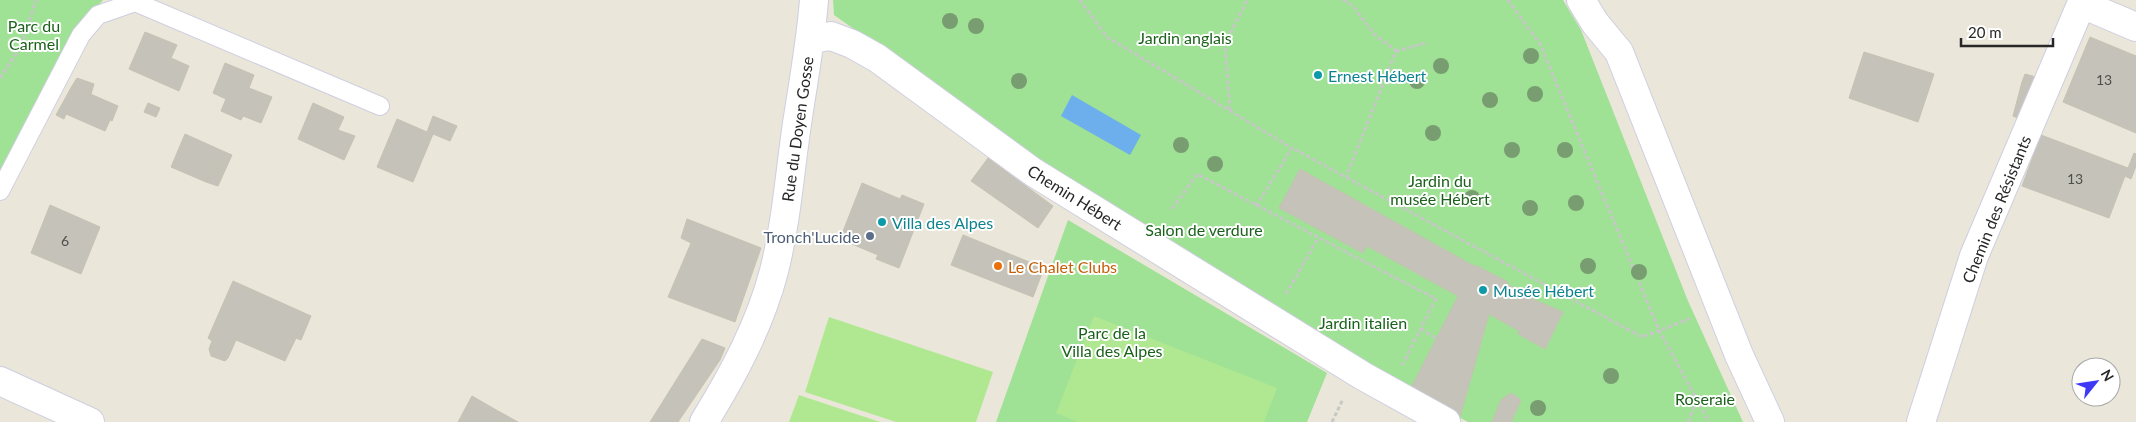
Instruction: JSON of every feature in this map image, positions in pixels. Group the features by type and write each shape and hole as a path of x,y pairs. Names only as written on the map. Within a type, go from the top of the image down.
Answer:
{"street":[{"name":"Rue du Doyen Gosse","path":"704,422 732,377 756,323 773,272 783,232 798,116 811,39 814,0"},
{"path":"1581,0 1595,23 1618,52 1739,355 1770,422"},
{"path":"2082,2 2136,27"},
{"name":"Chemin des Résistants","path":"1922,422 1974,256 2082,2"},
{"path":"1595,23 1602,55 1666,222 1736,393 1751,422"},
{"name":"Chemin Hébert","path":"811,39 831,36 852,44 877,58 1033,172 1389,391 1446,422"},
{"path":"0,382 90,422"}],"lane":[{"path":"0,191 81,35 98,15 135,2 380,106"}],"path":[{"path":"0,78 20,47 36,0"},
{"path":"1080,0 1107,37 1230,111 1292,148 1642,337 1704,314"},
{"path":"1230,111 1225,44 1248,0"},
{"path":"1343,0 1352,5 1374,34 1396,51"},
{"path":"1508,0 1540,44 1659,330 1709,422"},
{"path":"1396,51 1426,43"},
{"path":"1346,177 1396,51"},
{"path":"1256,206 1292,148"},
{"path":"1172,209 1197,174 1436,299 1389,391"},
{"path":"1285,294 1318,238"},
{"path":"1421,329 1436,338"},
{"path":"1332,422 1346,390"},
{"path":"1688,422 1697,400"}],"green space":[{"name":"Parc du Carmel","path":"0,0 103,0 70,38 0,179"},
{"name":"Jardin du musée Hébert","path":"833,0 1563,0 1581,30 1688,301 1743,422 1468,422 1401,387 1129,223 834,15"},
{"name":"Parc de la Villa des Alpes","path":"1068,220 1327,373 1307,422 996,422"},
{"path":"1094,316 1277,388 1264,422 1078,422 1056,413"},
{"path":"829,317 993,372 976,422 896,422 805,392"},
{"path":"799,395 880,422 789,422"}],"water":[{"path":"1072,95 1141,135 1130,155 1061,116"}],"building":[{"path":"145,32 177,45 171,58 189,66 179,91 129,69"},
{"path":"2090,37 2136,56 2136,133 2063,102"},
{"path":"1864,52 1934,74 1918,122 1849,98"},
{"path":"225,63 254,75 249,88 272,97 261,123 243,116 241,120 221,111 226,99 213,93"},
{"path":"2025,74 2036,77 2034,86 2022,82"},
{"path":"77,78 94,84 91,94 72,86"},
{"path":"2022,82 2034,86 2020,119 2013,116"},
{"path":"72,86 118,106 112,121 110,120 105,131 66,114 64,119 56,115"},
{"path":"148,103 160,108 156,117 144,112"},
{"path":"313,103 344,117 338,130 355,136 344,160 298,139"},
{"path":"433,116 457,126 450,141 433,134 413,182 377,167 397,119 427,132"},
{"path":"185,134 225,152 219,169 213,166 206,182 171,167"},
{"path":"2041,135 2128,168 2134,153 2136,154 2136,166 2131,179 2125,176 2109,218 2022,186"},
{"path":"225,152 232,155 218,186 206,182 213,166 219,169"},
{"path":"988,158 1053,206 1038,228 971,181"},
{"name":"Musée Hébert","path":"1300,169 1474,266 1508,282 1507,284 1535,300 1563,312 1545,349 1518,334 1519,331 1489,314 1459,420 1410,390 1458,296 1367,246 1363,253 1279,208"},
{"name":"Villa des Alpes","path":"862,183 900,199 902,195 924,204 899,268 876,259 878,255 840,239"},
{"path":"50,205 100,227 81,274 31,253"},
{"path":"687,219 761,248 735,322 668,297 691,243 681,238"},
{"name":"Le Chalet Clubs","path":"963,235 1044,268 1033,297 951,265"},
{"path":"233,281 311,316 301,340 296,338 285,361 236,340 225,361 211,356 209,349 212,341 208,338"},
{"path":"702,339 725,348 720,360 678,422 650,422"},
{"path":"1511,393 1521,400 1511,422 1492,422 1501,400"},
{"path":"472,396 498,411 518,422 458,422"}],"place":[{"name":"Ernest Hébert","path":"1318,75"},
{"name":"Villa des Alpes","path":"882,222"},
{"name":"Tronch'Lucide","path":"870,236"},
{"name":"Le Chalet Clubs","path":"998,266"},
{"name":"Musée Hébert","path":"1483,290"}],"park label":[{"name":"Jardin anglais","path":"1185,37"},
{"name":"Salon de verdure","path":"1204,229"},
{"name":"Jardin italien","path":"1363,322"},
{"name":"Roseraie","path":"1705,398"}]}
